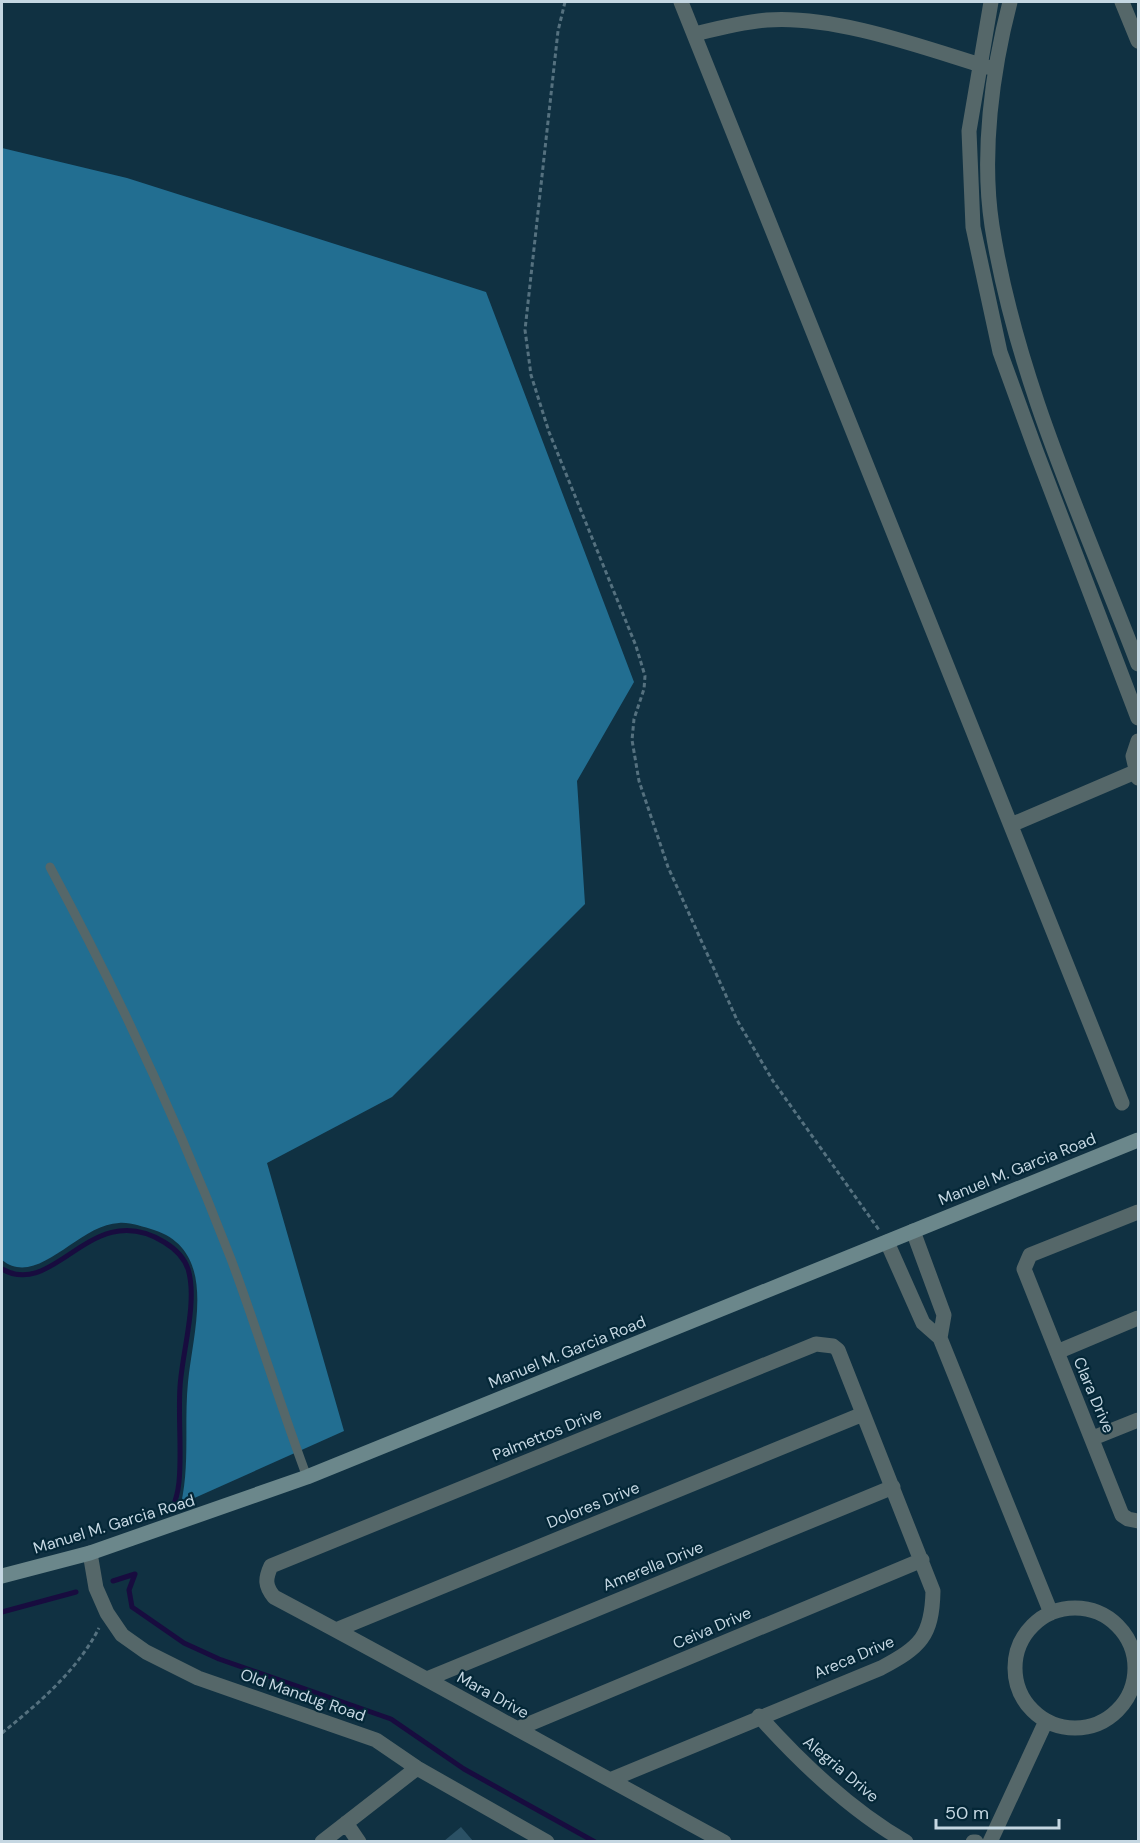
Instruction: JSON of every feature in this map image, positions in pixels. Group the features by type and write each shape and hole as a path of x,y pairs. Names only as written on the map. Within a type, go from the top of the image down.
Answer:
{"main road":[{"name":"Manuel M. Garcia Road","path":"2,1576 90,1553 307,1477 1138,1140"}],"street":[{"path":"681,2 1122,1103"},
{"path":"991,2 969,131 973,227 1000,352 1138,718"},
{"path":"1010,2 988,132 992,225 1018,347 1138,664"},
{"path":"1122,2 1138,41"},
{"path":"695,34 729,25 769,20 816,23 878,34 997,70"},
{"path":"1022,412 1039,405"},
{"path":"1011,825 1137,775 1133,756 1138,741"},
{"name":"Clara Drive","path":"1138,1212 1030,1255 1024,1272 1093,1438 1122,1515 1138,1521"},
{"path":"913,1231 944,1315 940,1338"},
{"path":"887,1242 922,1323 940,1338 1051,1612"},
{"path":"1057,1352 1138,1318"},
{"name":"Palmettos Drive","path":"271,1566 816,1344 833,1346 838,1350"},
{"name":"Areca Drive","path":"610,1780 759,1716 881,1668 909,1653 925,1636 932,1615 933,1592 838,1350"},
{"name":"Dolores Drive","path":"336,1630 863,1414"},
{"path":"1093,1438 1138,1420"},
{"name":"Amerella Drive","path":"427,1679 893,1486"},
{"name":"Old Mandug Road","path":"90,1553 96,1588 107,1613 122,1635 146,1652 198,1678 376,1740 417,1768 547,1842"},
{"name":"Ceiva Drive","path":"517,1729 922,1560"},
{"name":"Mara Drive","path":"271,1566 266,1584 274,1597 724,1842"},
{"path":"1068,1608 1086,1609 1103,1615 1133,1638 1134,1673 1131,1690 1122,1705 1110,1716 1095,1724 1079,1728 1062,1727 1046,1721 1029,1707 1018,1688 1014,1666 1020,1643 1032,1625 1051,1612 1068,1608"},
{"name":"Alegria Drive","path":"759,1716 792,1752 854,1807 896,1839"},
{"path":"990,1842 1046,1721"},
{"path":"322,1842 417,1768"},
{"path":"346,1823 359,1842"}],"lane":[{"path":"50,867 141,1043 187,1150 231,1260 307,1477"}],"path":[{"path":"565,2 558,31 525,330 531,375 549,432 636,646 645,676 644,689 634,719 632,740 639,781 668,867 749,1040 773,1081 887,1242"},
{"path":"2,1733 29,1711 85,1655 107,1613"}],"shaded area":[{"path":"2,148 127,178 486,292 634,682 577,781 585,904 392,1097 267,1163 344,1431 181,1504 186,1459 188,1382 197,1317 195,1274 187,1255 174,1240 154,1230 119,1223 88,1233 59,1253 30,1267 16,1267 2,1260"},
{"path":"461,1827 473,1841 444,1841"}],"waterway":[{"path":"2,1269 21,1275 39,1272 95,1239 115,1232 138,1232 164,1242 181,1257 188,1269 191,1296 180,1387 179,1482 172,1509"},
{"path":"135,1574 129,1590 132,1607 184,1643 219,1659 391,1719 464,1769 595,1842"},
{"path":"113,1581 135,1574"},
{"path":"2,1612 76,1592"}]}
